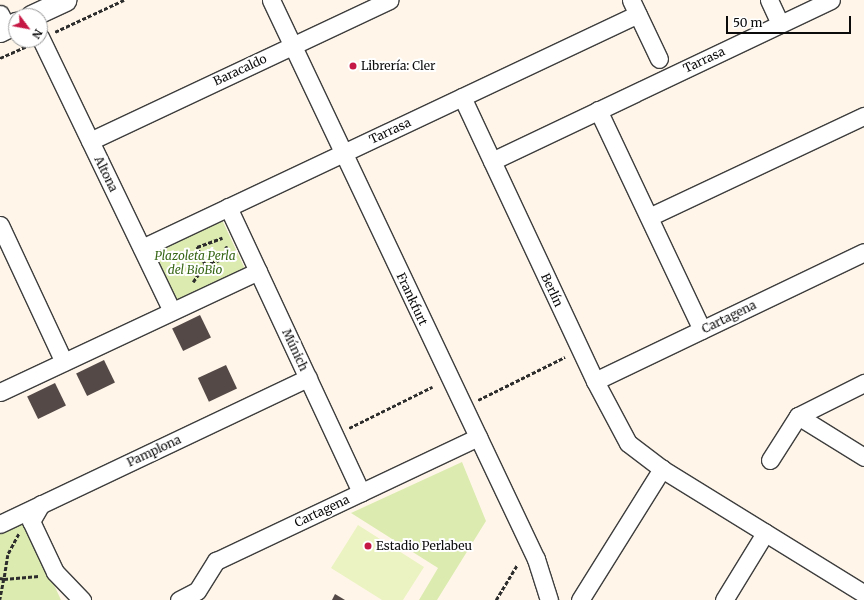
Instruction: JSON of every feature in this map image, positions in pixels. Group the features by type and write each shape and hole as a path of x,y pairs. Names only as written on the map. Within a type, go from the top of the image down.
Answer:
{"street":[{"path":"48,8 65,0"},
{"name":"Frankfurt","path":"271,0 536,559 549,600"},
{"name":"Baracaldo","path":"90,141 389,0"},
{"path":"769,0 780,24"},
{"name":"Tarrasa","path":"492,161 830,0"},
{"path":"634,7 659,60"},
{"name":"Tarrasa","path":"142,248 462,97 634,7"},
{"name":"Altona","path":"42,48 90,141 172,311"},
{"name":"Berlín","path":"462,97 580,350 628,444 662,469 864,594"},
{"path":"598,110 702,330"},
{"path":"649,217 864,116"},
{"name":"Múnich","path":"228,207 361,492"},
{"path":"0,226 64,362"},
{"name":"Cartagena","path":"595,381 864,252"},
{"path":"0,392 258,271"},
{"name":"Pamplona","path":"0,522 308,378"},
{"path":"770,460 798,416 864,383"},
{"path":"798,416 864,457"},
{"name":"Cartagena","path":"179,600 197,591 216,561 478,437"},
{"path":"580,600 662,469"},
{"path":"41,504 31,521 55,572 82,600"},
{"path":"724,600 765,533"}],"path":[{"path":"48,35 124,0"},
{"path":"0,58 21,48"},
{"path":"205,265 197,247 221,236 230,255"},
{"path":"478,400 580,350"},
{"path":"334,435 432,387"},
{"path":"0,600 8,555 20,532 31,521"},
{"path":"496,600 517,565"},
{"path":"0,578 26,578 55,572"}],"green space":[{"name":"Plazoleta Perla del BioBio","path":"215,220 223,222 245,269 174,302 153,253 156,246"},
{"path":"462,462 486,521 437,600 419,600 438,568 351,513"},
{"path":"24,519 61,600 0,600 0,530"},
{"name":"Estadio Perlabeu","path":"358,525 424,567 403,600 382,600 331,568"}],"building":[{"path":"200,315 211,337 183,351 172,329"},
{"path":"104,360 115,382 87,396 76,374"},
{"path":"226,365 237,389 209,402 198,378"},
{"path":"55,383 66,405 38,419 27,397"},
{"path":"335,594 345,600 332,600"}],"place":[{"name":"Librería: Cler","path":"353,66"},
{"name":"Estadio Perlabeu","path":"368,546"}]}
